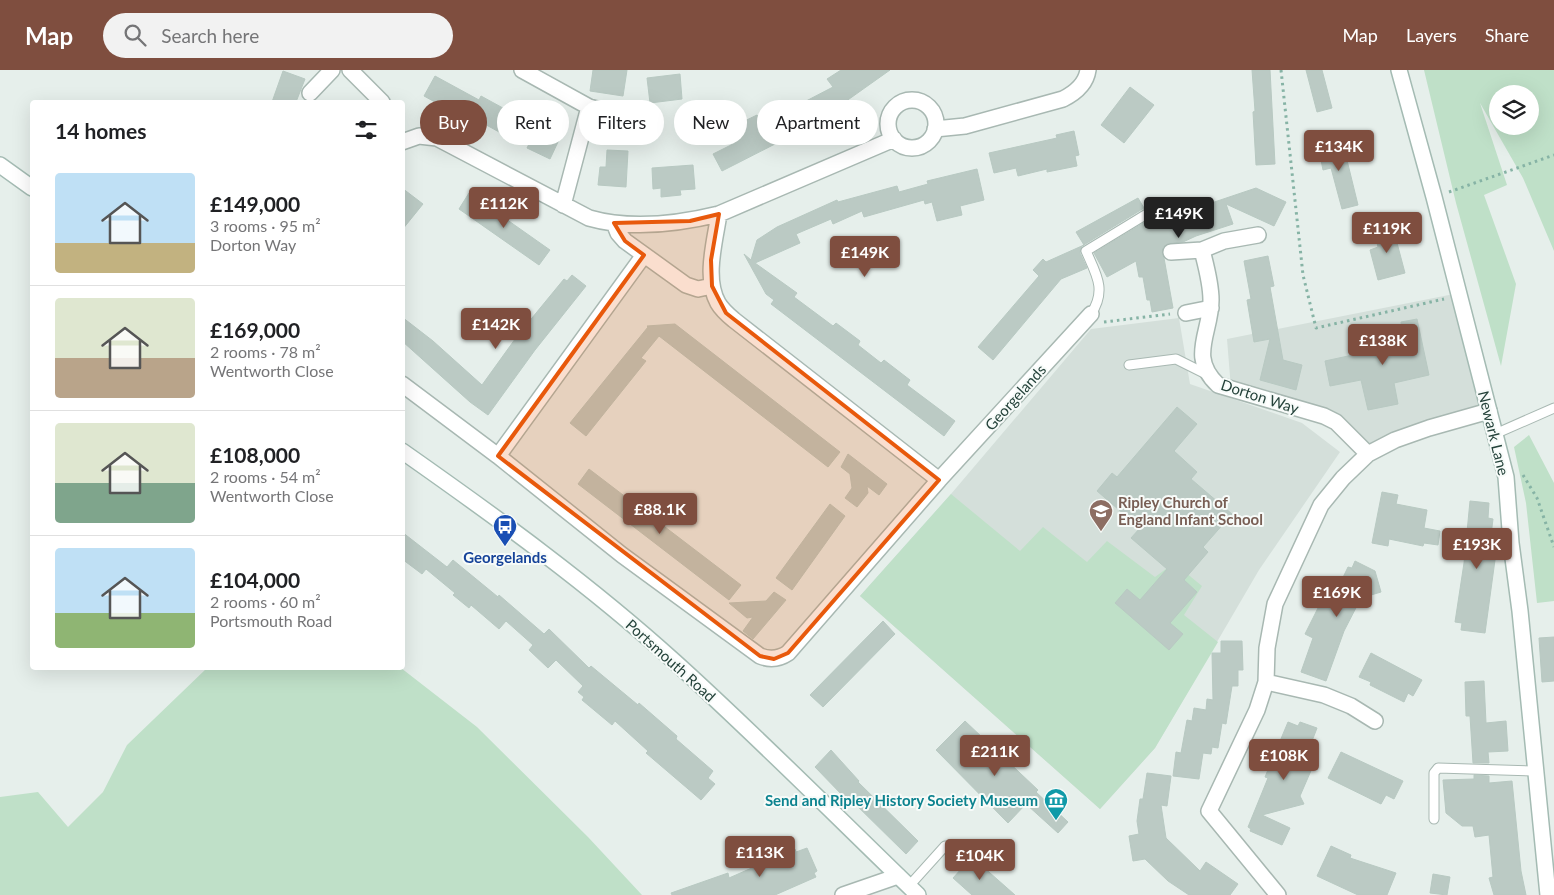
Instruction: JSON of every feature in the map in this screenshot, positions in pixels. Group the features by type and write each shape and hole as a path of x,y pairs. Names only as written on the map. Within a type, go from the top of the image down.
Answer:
{"street":[{"path":"310,94 332,70"},
{"path":"350,70 380,100"},
{"path":"522,70 579,101"},
{"path":"935,129 964,126 1063,98 1073,94 1082,84 1088,70"},
{"name":"Newark Lane","path":"1399,70 1434,197 1506,477 1511,543 1520,611 1548,895"},
{"path":"907,100 916,100 931,108 935,116 935,129 929,141 921,146 912,148 903,146 894,138 888,126 889,117 892,110 899,104 907,100"},
{"path":"405,139 419,136 437,138 589,218 614,224 690,221 719,214 894,138"},
{"path":"563,205 579,145"},
{"path":"0,165 30,187"},
{"path":"719,214 712,260 712,286 718,304 734,320 939,480"},
{"path":"614,224 625,242 692,288 712,286"},
{"path":"1171,252 1202,250 1224,241 1258,235"},
{"name":"Dorton Way","path":"1202,250 1208,273 1211,298 1202,352 1203,365 1208,375 1218,385 1324,416 1336,422 1368,454"},
{"path":"498,456 644,255"},
{"path":"1186,312 1210,308"},
{"name":"Georgelands","path":"405,386 498,456 622,555 760,656 774,658 788,653 939,480 1086,319"},
{"path":"1278,895 1208,811 1257,710 1266,682 1267,648 1275,604 1321,505 1343,478 1368,454 1395,440 1489,411"},
{"name":"Portsmouth Road","path":"405,453 552,561 625,619 675,662 908,886"},
{"path":"1266,682 1324,695 1351,706 1375,721"},
{"path":"843,895 908,886"}],"lane":[{"path":"1086,319 1100,296 1100,287 1098,277 1086,251 1150,212"},
{"path":"1129,365 1176,359 1208,375"},
{"path":"1495,434 1554,408"},
{"path":"1434,819 1434,773 1438,768 1535,771"},
{"path":"908,886 945,846"}],"path":[{"path":"1281,70 1303,275 1316,328 1460,296"},
{"path":"1434,197 1554,155"},
{"path":"1086,319 1186,312"},
{"path":"1521,472 1537,498 1554,547"}],"highlighted area":[{"path":"719,214 711,260 712,286 726,313 939,480 788,653 774,659 760,656 498,456 644,255 625,241 614,223 690,221"}],"shaded area":[{"path":"1459,293 1489,411 1368,454 1348,433 1231,389 1227,339"},
{"name":"Ripley Church of England Infant School","path":"1179,318 1190,384 1302,423 1340,452 1259,570 1155,748 1100,809 860,596 951,494 1091,329"}],"green space":[{"path":"1424,70 1554,70 1554,251 1523,178 1498,135 1539,135 1539,85 1489,85 1489,119 1480,103 1507,185 1484,195 1516,284 1501,366 1456,203"},
{"path":"1529,435 1554,483 1554,601 1537,603 1526,503 1514,447"},
{"path":"951,494 1020,551 1043,527 1087,562 1107,541 1155,577 1174,563 1202,586 1184,615 1218,642 1155,748 1100,809 860,596"},
{"path":"205,670 404,670 477,727 588,837 642,895 0,895 0,797 38,792 68,827 103,792 127,745"}],"building":[{"path":"593,70 627,70 623,96 590,91"},
{"path":"841,70 890,70 848,100 808,100 833,87 827,79"},
{"path":"1252,70 1270,70 1275,164 1256,165"},
{"path":"1306,70 1322,70 1332,108 1317,112"},
{"path":"283,71 305,79 297,100 273,100"},
{"path":"680,74 682,99 664,101 650,100 647,78"},
{"path":"435,76 479,100 431,100 424,96"},
{"path":"1130,87 1154,105 1124,143 1101,125"},
{"path":"481,96 497,105 497,131 487,125 487,100 479,100"},
{"path":"757,115 757,145 773,145 722,171 713,154 731,145 747,145 747,120"},
{"path":"1074,131 1079,155 1075,156 1077,166 1047,172 1047,169 1018,176 1016,168 994,173 989,153 1057,138 1056,135"},
{"path":"1339,136 1342,149 1344,148 1358,205 1342,209 1331,168 1323,170 1320,155 1326,154 1323,141"},
{"path":"528,145 557,145 550,159 527,148"},
{"path":"607,150 628,151 626,187 598,185 600,167 606,167"},
{"path":"693,165 695,189 680,190 681,195 661,197 661,188 653,189 652,168"},
{"path":"977,169 984,200 960,206 962,215 937,221 932,202 925,204 924,200 864,217 862,211 833,224 831,219 796,234 800,243 755,263 797,293 794,297 833,326 836,323 860,341 858,345 881,363 884,360 910,380 907,385 955,421 944,436 771,304 774,300 766,294 744,254 751,260 757,240 777,227 837,200 838,202 897,186 899,192 928,184 927,181"},
{"path":"1256,188 1286,202 1274,226 1226,204 1233,224 1183,242 1170,243 1163,247 1162,253 1173,308 1152,312 1150,300 1147,300 1143,277 1139,277 1136,261 1107,277 1094,253 1150,219 1152,223"},
{"path":"405,190 423,204 405,226"},
{"path":"469,193 550,250 539,265 459,209"},
{"path":"1138,198 1144,208 1084,245 1076,232"},
{"path":"1392,224 1405,273 1378,280 1370,250 1378,247 1374,229"},
{"path":"1082,246 1080,253 1087,268 1061,279 993,360 978,347 1039,276 1033,270 1043,259 1046,262"},
{"path":"1268,256 1274,286 1270,287 1283,360 1302,365 1296,390 1260,380 1270,339 1254,342 1247,300 1251,299 1244,261"},
{"path":"572,275 586,286 535,350 488,415 470,402 405,344 405,319 433,341 482,385 518,335 564,279 567,281"},
{"path":"1417,319 1429,375 1394,383 1398,404 1368,410 1361,380 1330,386 1325,361 1385,348 1382,334 1402,329 1401,322"},
{"path":"675,324 840,452 828,467 659,336 641,358 646,361 586,436 570,423 647,326"},
{"path":"1177,407 1197,424 1174,451 1197,472 1191,479 1232,514 1203,547 1208,552 1184,580 1197,592 1170,623 1183,634 1169,650 1115,603 1127,589 1140,600 1167,569 1131,538 1140,528 1097,491 1112,473 1117,477"},
{"path":"848,454 887,484 879,495 867,486 868,493 857,507 845,498 852,488 850,474 841,467"},
{"path":"589,469 741,585 729,600 578,484"},
{"path":"1382,492 1398,495 1396,504 1427,510 1424,528 1440,531 1438,545 1424,543 1423,546 1389,539 1388,546 1372,543"},
{"path":"1470,501 1489,503 1488,518 1493,519 1491,535 1495,535 1493,559 1495,560 1485,633 1461,630 1462,623 1455,622 1464,563"},
{"path":"830,504 845,516 792,590 776,578"},
{"path":"405,534 447,567 453,560 498,597 499,595 544,634 549,629 589,668 591,666 638,705 639,703 677,736 676,739 713,771 708,778 715,784 701,800 646,753 648,751 615,721 612,725 582,700 584,697 578,692 583,686 556,660 548,668 529,650 533,645 506,621 499,629 471,605 469,608 453,595 455,593 426,569 422,574 405,561"},
{"path":"1355,561 1375,571 1381,592 1361,598 1344,631 1326,681 1301,672 1313,638 1305,634 1328,588 1336,592 1348,567 1352,568"},
{"path":"774,592 786,600 753,639 743,631 753,617 747,618 729,603 766,601"},
{"path":"883,621 895,634 823,707 810,695"},
{"path":"1554,637 1554,681 1542,682 1539,638"},
{"path":"1221,641 1242,641 1243,670 1238,670 1238,686 1232,686 1226,724 1222,723 1218,748 1212,747 1211,754 1203,753 1199,779 1173,776 1176,752 1181,753 1187,720 1192,721 1194,708 1206,710 1207,699 1213,700 1212,653 1221,653"},
{"path":"1371,653 1422,680 1413,696 1408,693 1404,702 1370,685 1371,682 1359,677"},
{"path":"1484,681 1486,723 1506,721 1508,751 1488,752 1489,763 1473,763 1470,716 1466,716 1465,682"},
{"path":"965,721 1038,790 1036,792 1068,822 1058,833 1026,804 1008,823 936,750"},
{"path":"1288,722 1298,726 1300,722 1317,728 1304,762 1313,766 1300,796 1304,804 1262,815 1290,828 1282,845 1250,831 1251,829 1248,827 1268,778 1265,777"},
{"path":"831,750 858,782 918,841 906,854 846,795 844,797 815,767"},
{"path":"1341,752 1403,781 1394,799 1386,795 1381,804 1328,778"},
{"path":"1147,773 1171,776 1167,806 1161,805 1166,838 1200,871 1206,862 1238,884 1230,895 1189,895 1168,881 1145,859 1133,861 1129,836 1139,834 1137,821 1140,799 1143,799"},
{"path":"1474,775 1489,776 1489,783 1512,781 1521,871 1526,895 1494,895 1489,878 1493,877 1489,835 1475,837 1473,826 1462,826 1446,813 1443,780 1474,779"},
{"path":"1331,846 1351,855 1350,858 1396,873 1387,895 1358,895 1317,876"},
{"path":"807,848 817,871 814,873 816,877 775,895 672,895 671,893 728,873 729,878 795,849 796,852"},
{"path":"972,857 1015,895 972,895 953,878"},
{"path":"1433,874 1450,877 1447,895 1430,893"}],"place":[{"name":"Ripley Church of England Infant School","path":"1101,532"},
{"name":"Georgelands","path":"505,547"},
{"name":"Send and Ripley History Society Museum","path":"1056,821"}]}
